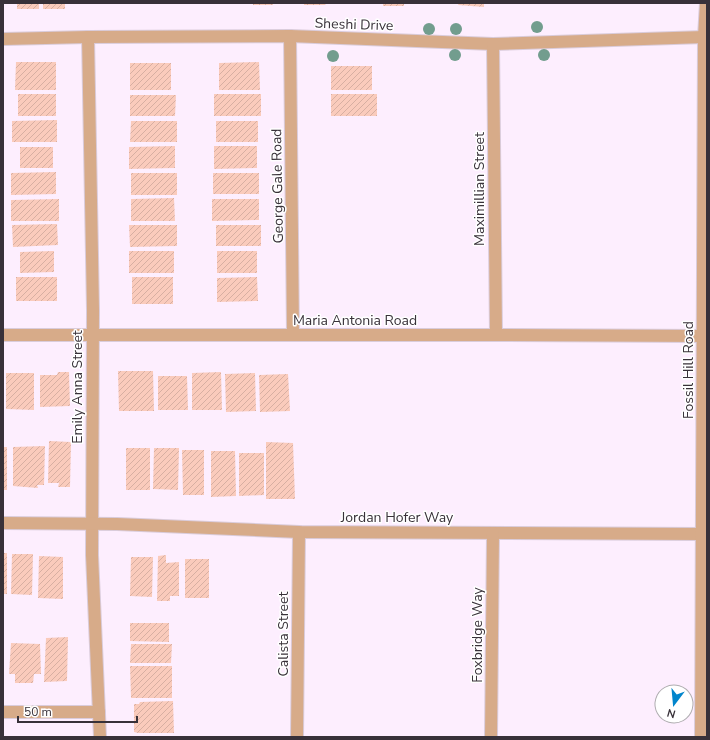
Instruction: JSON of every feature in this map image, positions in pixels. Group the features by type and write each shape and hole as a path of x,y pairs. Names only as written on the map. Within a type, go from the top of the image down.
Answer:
{"street":[{"name":"Fossil Hill Road","path":"701,737 705,336 706,86 704,37 706,3"},
{"name":"Sheshi Drive","path":"3,39 290,36 493,44 704,37"},
{"name":"George Gale Road","path":"290,36 293,335"},
{"name":"Emily Anna Street","path":"88,37 93,335 92,571 100,737"},
{"name":"Maximillian Street","path":"493,44 496,335"},
{"name":"Maria Antonia Road","path":"3,335 705,336"},
{"name":"Jordan Hofer Way","path":"3,523 92,524 299,532 702,534"},
{"name":"Calista Street","path":"297,737 299,532"},
{"name":"Foxbridge Way","path":"491,737 493,532"},
{"path":"3,712 99,712"}],"building":[{"path":"17,3 39,3 39,9 17,9"},
{"path":"43,3 65,3 65,9 43,9"},
{"path":"253,3 273,3 273,5 253,5"},
{"path":"304,3 326,3 325,5 304,5"},
{"path":"383,3 404,3 404,6 383,6"},
{"path":"459,3 484,3 484,7 458,5"},
{"path":"16,62 56,62 56,90 15,90"},
{"path":"259,62 260,90 219,90 219,63"},
{"path":"130,63 171,63 171,90 130,90"},
{"path":"331,66 372,66 372,90 331,90"},
{"path":"18,94 56,94 56,116 18,116"},
{"path":"214,94 261,94 261,116 214,116"},
{"path":"331,94 377,94 377,116 331,116"},
{"path":"130,95 176,95 175,116 130,116"},
{"path":"57,120 57,142 12,142 12,121"},
{"path":"131,121 177,121 177,142 130,142"},
{"path":"216,121 258,121 258,142 216,142"},
{"path":"175,146 175,168 129,169 129,147"},
{"path":"214,146 257,146 257,168 214,169"},
{"path":"20,147 53,147 53,168 20,168"},
{"path":"56,172 56,194 11,195 11,173"},
{"path":"131,173 177,173 177,195 131,195"},
{"path":"213,173 259,173 259,194 213,194"},
{"path":"174,198 175,221 131,221 131,199"},
{"path":"59,199 59,221 11,221 11,200"},
{"path":"212,199 259,199 259,220 212,221"},
{"path":"57,224 58,245 13,247 12,225"},
{"path":"129,225 177,225 177,246 130,247"},
{"path":"216,225 261,225 261,246 216,246"},
{"path":"54,251 54,272 20,273 20,252"},
{"path":"129,251 174,251 174,273 129,273"},
{"path":"217,251 257,251 257,273 217,273"},
{"path":"16,277 57,277 57,301 16,301"},
{"path":"132,277 173,277 173,304 132,304"},
{"path":"257,277 258,301 217,302 217,278"},
{"path":"118,371 153,371 154,411 119,411"},
{"path":"58,372 69,372 70,406 40,407 40,375 57,375"},
{"path":"221,372 222,410 192,410 192,373"},
{"path":"6,373 34,373 34,410 6,409"},
{"path":"255,373 256,411 226,412 225,374"},
{"path":"288,374 290,411 260,412 259,375"},
{"path":"158,376 187,376 188,410 158,410"},
{"path":"49,441 71,442 70,487 58,487 59,483 48,483"},
{"path":"266,442 293,443 295,499 266,499"},
{"path":"45,446 44,485 37,485 38,488 13,486 13,447"},
{"path":"3,447 7,447 7,490 3,490"},
{"path":"126,448 150,448 150,490 126,490"},
{"path":"154,448 179,448 178,490 153,489"},
{"path":"182,450 204,450 204,495 183,495"},
{"path":"211,451 235,451 236,496 211,497"},
{"path":"239,453 264,453 264,495 239,496"},
{"path":"3,553 7,553 7,594 3,594"},
{"path":"12,554 33,554 32,595 11,594"},
{"path":"166,555 166,563 179,562 179,596 170,596 170,601 157,601 158,556"},
{"path":"39,556 63,557 63,599 38,598"},
{"path":"131,557 153,557 152,597 130,596"},
{"path":"185,559 209,559 209,598 185,598"},
{"path":"130,623 169,623 169,642 130,641"},
{"path":"68,637 67,681 44,682 46,638"},
{"path":"11,643 40,644 41,674 34,674 33,683 15,683 15,674 9,674"},
{"path":"131,644 172,644 171,663 130,663"},
{"path":"130,666 172,666 172,698 131,698"},
{"path":"173,701 174,733 134,732 134,704 139,704 140,702"}]}
